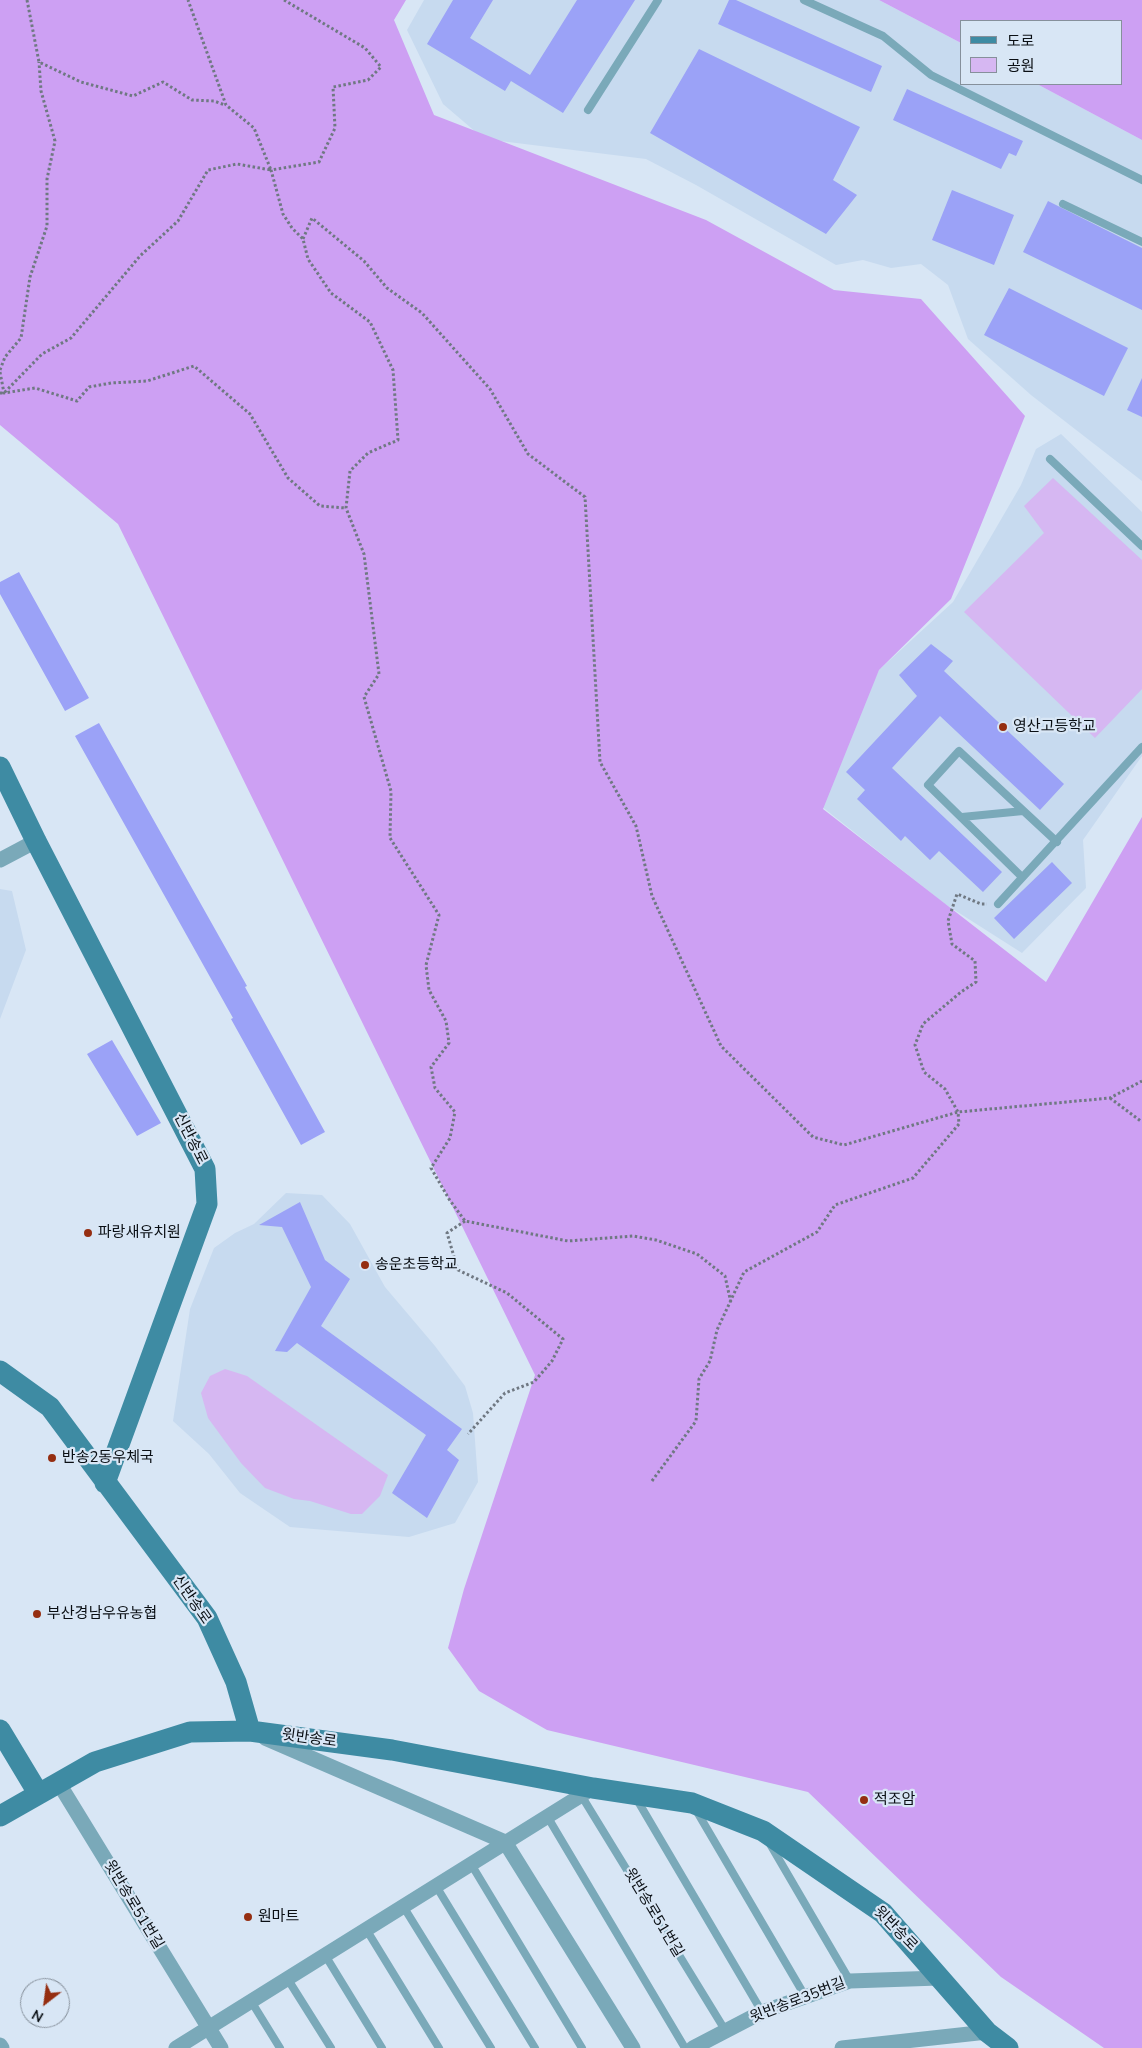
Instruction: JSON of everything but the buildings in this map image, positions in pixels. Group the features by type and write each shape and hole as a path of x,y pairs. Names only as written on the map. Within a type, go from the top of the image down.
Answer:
{"main road":[{"name":"신반송로","path":"0,768 205,1169 207,1204 105,1483"},
{"name":"신반송로","path":"0,1371 50,1407 207,1618 236,1682 250,1731"},
{"path":"0,1730 38,1793"},
{"name":"윗반송로","path":"0,1816 94,1762 190,1732 250,1731 392,1750 587,1791 632,1792 692,1803 763,1831 883,1912 987,2032 1008,2048"}],"street":[{"path":"0,860 36,841"},
{"path":"250,1731 505,1842 633,2048"},
{"name":"윗반송로51번길","path":"58,1782 221,2048"},
{"path":"176,2048 587,1791"},
{"name":"윗반송로35번길","path":"693,2048 762,2012 850,1981 939,1978"},
{"path":"842,2048 987,2032"}],"lane":[{"path":"588,110 658,0"},
{"path":"804,0 882,36 931,76 1142,180"},
{"path":"1063,204 1142,242"},
{"path":"1050,459 1142,546"},
{"path":"998,904 1142,746"},
{"path":"1022,877 962,816 928,785 960,751 1056,842"},
{"path":"962,816 1023,811"},
{"name":"윗반송로51번길","path":"587,1791 725,2030"},
{"path":"632,1792 762,2012"},
{"path":"692,1803 805,1996"},
{"path":"547,1816 685,2048"},
{"path":"763,1831 850,1981"},
{"path":"471,1864 582,2048"},
{"path":"436,1886 535,2048"},
{"path":"403,1906 491,2048"},
{"path":"366,1929 439,2048"},
{"path":"324,1955 382,2048"},
{"path":"287,1978 331,2048"},
{"path":"250,2002 280,2048"}],"path":[{"path":"2,393 0,371 5,357 21,338 30,277 47,226 46,179 55,141 41,91 39,62 28,0"},
{"path":"188,0 226,105"},
{"path":"2,393 42,354 71,338 140,256 178,221 208,170 237,164 271,170 320,162 335,128 334,87 368,80 381,67 365,48 284,0"},
{"path":"39,62 82,82 133,96 163,82 192,100 214,101 226,105 254,128 271,170 285,217 303,239 308,259 332,293 370,322 393,370 398,440 368,453 350,471 346,508 364,554 379,674 364,697 391,791 390,838 438,915 426,965 429,990 446,1021 449,1043 431,1067 435,1088 455,1112 450,1138 431,1168 449,1200 465,1221 568,1241 633,1236 656,1240 697,1254 725,1276 731,1303"},
{"path":"303,239 312,218 364,261 387,288 422,313 490,389 528,454 585,497 600,762 636,826 652,896 721,1046 813,1137 844,1145 958,1112 1110,1098 1142,1081"},
{"path":"2,393 35,388 77,401 89,387 111,383 147,381 194,366 250,414 288,478 320,506 346,508"},
{"path":"652,1481 696,1421 699,1379 710,1361 717,1330 744,1272 818,1232 835,1205 913,1178 959,1124 958,1112 945,1090 924,1072 915,1046 923,1024 960,992 976,982 975,961 952,944 948,921 957,894 981,904 998,904"},
{"path":"1110,1098 1142,1122"},
{"path":"465,1221 447,1234 458,1270 507,1293 563,1339 552,1361 534,1382 504,1393 468,1434"}],"shaded area":[{"path":"0,0 406,0 394,20 434,115 706,220 834,290 921,299 1025,416 951,599 879,670 823,809 1046,982 1142,817 1142,2048 1104,2048 1001,1977 808,1792 547,1730 479,1691 448,1648 464,1589 535,1375 118,524 0,425"},
{"path":"424,0 879,0 960,42 960,85 1039,85 1142,140 1142,481 1031,395 968,339 948,285 921,264 891,268 863,260 836,265 696,185 646,159 484,139 443,104 407,30"},
{"path":"879,0 1142,0 1142,140 1039,85 1122,85 1122,20 960,20 960,42"},
{"path":"1061,434 1142,512 1142,756 1083,840 1086,888 1022,953 945,904 816,802 879,670 953,602 1021,485 1036,449"},
{"path":"0,889 12,891 26,950 0,1019"},
{"path":"286,1193 322,1195 350,1224 385,1287 435,1346 465,1386 473,1413 478,1482 455,1523 409,1537 290,1527 240,1493 209,1454 173,1421 190,1309 214,1248 235,1233 254,1224"}],"green space":[{"path":"1053,478 1142,560 1142,689 1095,738 964,612 1044,533 1024,506"},
{"path":"225,1369 247,1376 388,1475 380,1496 362,1514 351,1514 310,1501 294,1499 265,1488 241,1463 208,1418 201,1393 210,1376"}],"place":[{"name":"영산고등학교","path":"1003,727"},
{"name":"파랑새유치원","path":"88,1233"},
{"name":"송운초등학교","path":"365,1265"},
{"name":"반송2동우체국","path":"52,1458"},
{"name":"부산경남우유농협","path":"37,1614"},
{"name":"적조암","path":"864,1800"},
{"name":"원마트","path":"248,1917"}]}
